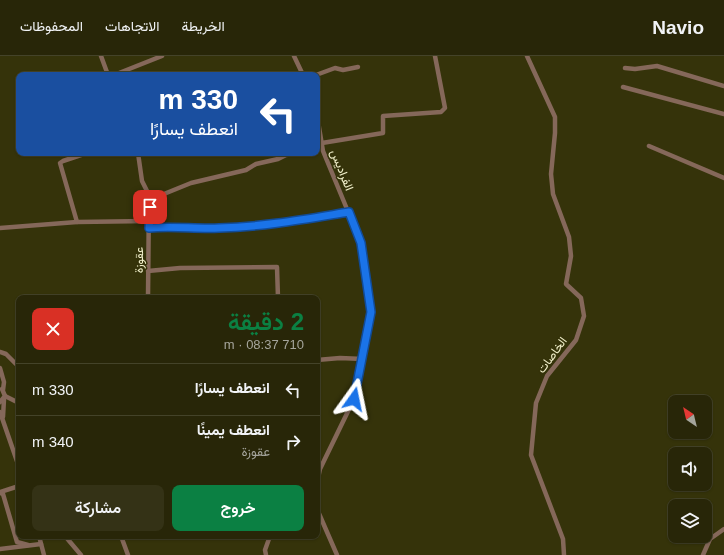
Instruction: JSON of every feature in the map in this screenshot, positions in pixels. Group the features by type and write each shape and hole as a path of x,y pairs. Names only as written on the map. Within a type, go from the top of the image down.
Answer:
{"street":[{"path":"101,56 107,72"},
{"path":"122,72 162,56"},
{"path":"294,56 302,72"},
{"path":"322,143 383,133 383,116 441,112 445,108 435,56"},
{"name":"الخاصات","path":"527,56 554,117 555,133 551,174 553,194 569,237 570,256 566,284 581,298 584,316 576,340 547,376 536,403 531,455 563,539 564,555"},
{"path":"625,68 635,69 657,66 724,86"},
{"path":"320,74 335,68 342,70 358,67"},
{"path":"623,87 724,114"},
{"name":"الفراديس","path":"320,132 323,151 331,174 349,212 361,243 371,312 354,399 320,469"},
{"path":"648,146 724,178"},
{"path":"77,222 60,164 63,161 78,156"},
{"name":"عقوزة","path":"138,156 142,181 149,195 148,295"},
{"path":"149,195 154,198 191,183 246,170 256,164 278,159 283,156"},
{"path":"149,228 169,226 219,228 255,226 349,212"},
{"path":"0,228 77,222 149,222"},
{"path":"148,271 180,268 277,267 278,295"},
{"path":"0,352 6,354 16,363"},
{"path":"320,360 340,358 363,359"},
{"path":"0,368 4,382 1,389 3,399 3,417"},
{"path":"3,399 16,402"},
{"path":"0,412 16,458"},
{"path":"16,487 0,492 3,494 16,542 28,545"},
{"path":"320,516 337,555"},
{"path":"703,555 710,538 724,529"},
{"path":"40,539 44,555"},
{"path":"68,539 81,555"},
{"path":"122,539 128,555"},
{"path":"266,555 264,550 269,539"},
{"path":"0,549 41,544"}],"route":[{"path":"150,207 149,228 169,226 219,228 255,226 349,212 361,243 371,312 370,324 354,399"}]}
